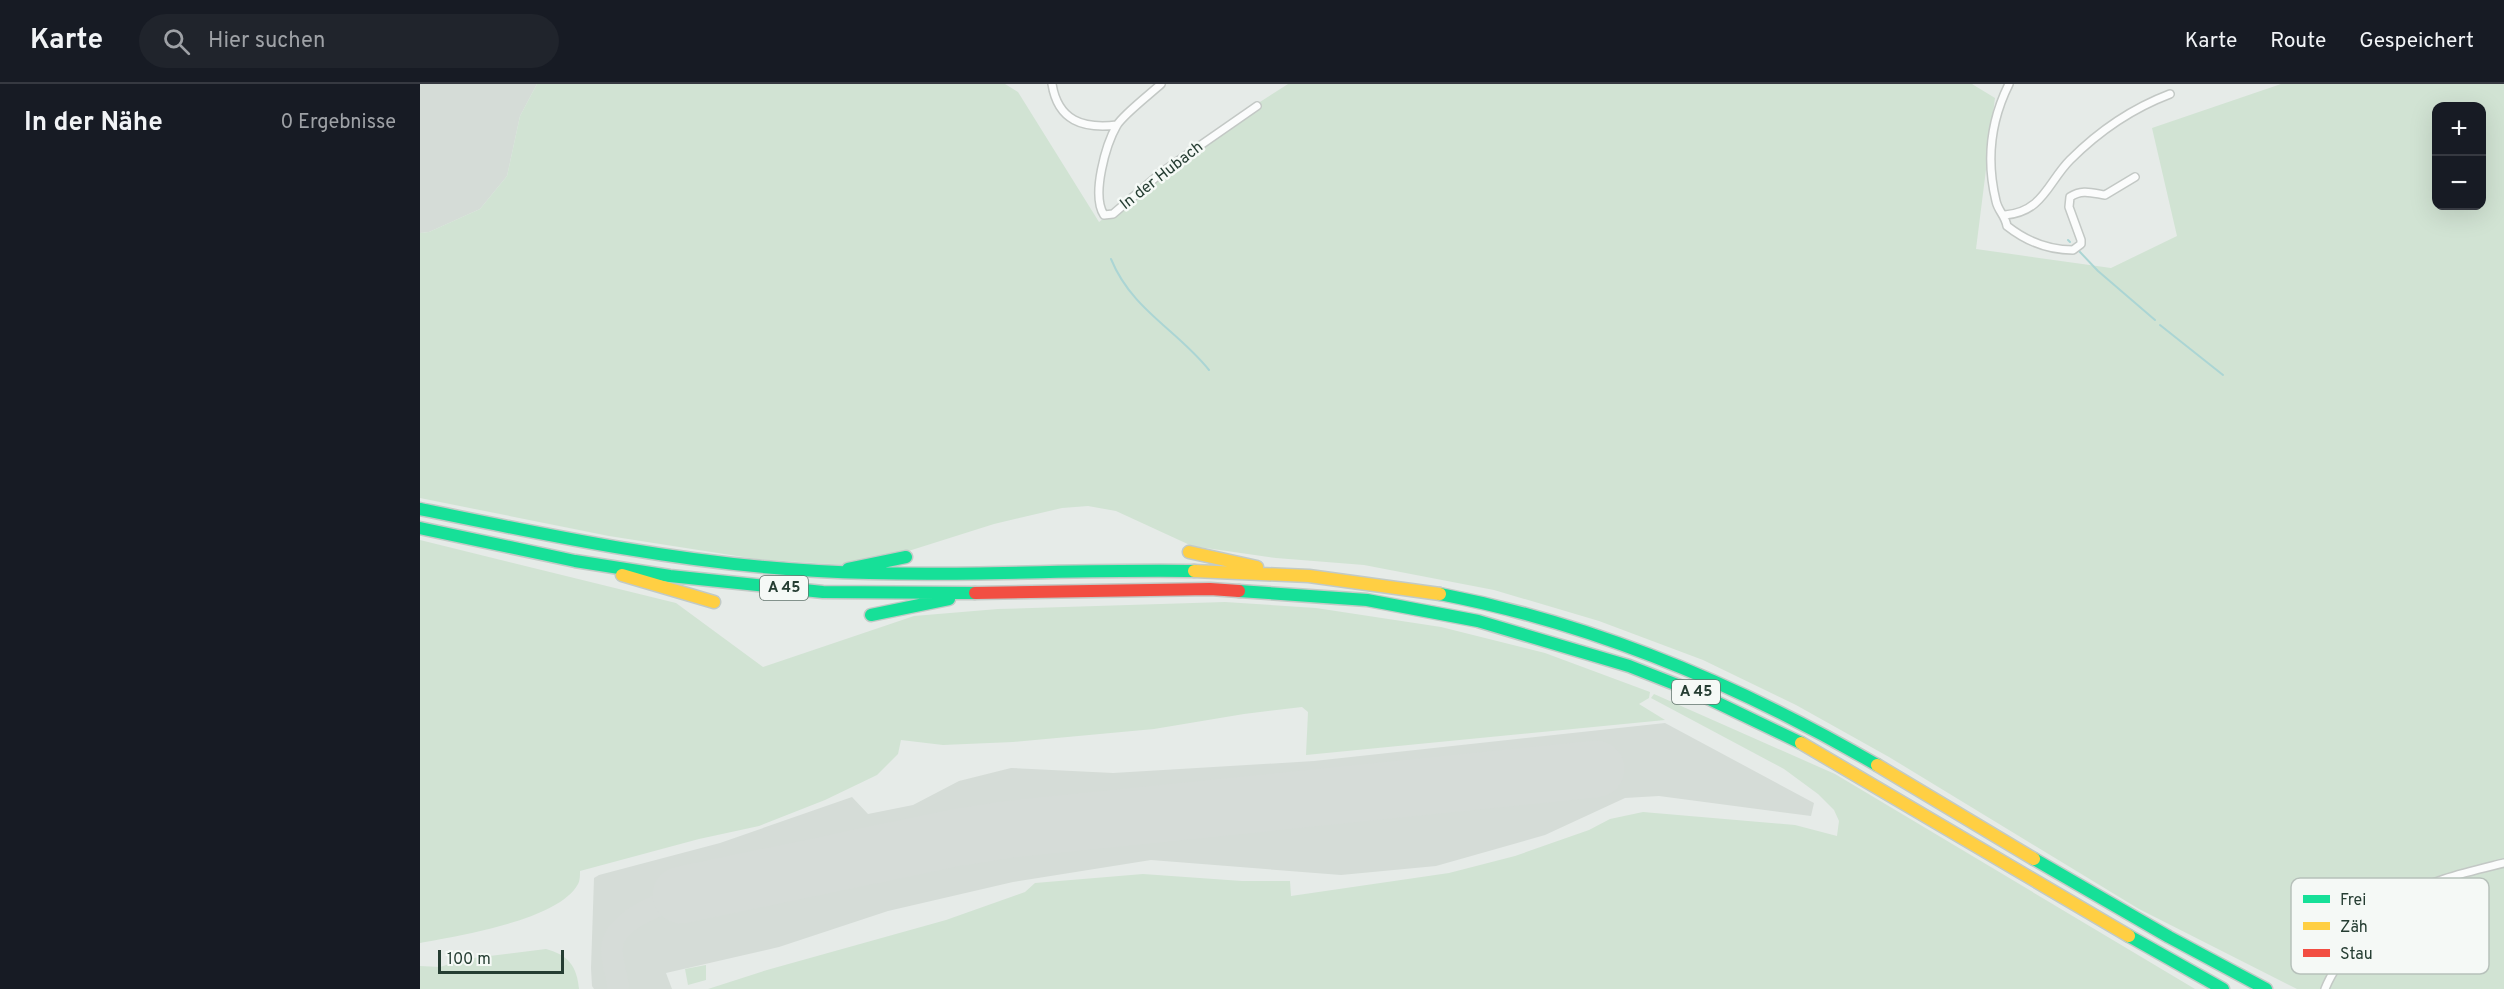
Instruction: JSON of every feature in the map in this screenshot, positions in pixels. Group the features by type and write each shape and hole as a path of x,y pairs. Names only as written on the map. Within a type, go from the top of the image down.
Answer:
{"highway":[{"name":"A 45","path":"420,509 577,542 746,567 828,573 994,575 1211,571 1288,574 1368,582 1480,603 1612,642 1701,675 1759,702 1878,765 2168,937 2266,989"},
{"name":"A 45","path":"420,528 575,561 670,576 823,592 995,593 1210,589 1367,600 1478,621 1629,666 1704,696 1815,750 2223,989"},
{"path":"1189,552 1288,574"},
{"path":"828,573 906,557"},
{"path":"575,561 714,602"},
{"path":"871,615 943,600 995,593"}],"street":[{"path":"1052,84 1059,107 1072,120 1092,126 1117,125"},
{"name":"In der Hubach","path":"1161,84 1117,125 1106,153 1099,190 1101,210 1104,214 1109,216 1162,172 1257,106"},
{"path":"2009,84 1999,104 1989,161 1997,205 2005,215 2007,226 2021,237 2058,249 2073,250 2078,247 2081,240 2069,207 2070,197 2076,193 2089,191 2105,195 2135,177"},
{"path":"2005,215 2018,214 2045,196 2068,161 2108,128 2147,103 2170,93"},
{"path":"2449,878 2504,863"},
{"path":"2325,989 2331,974"}],"shaded area":[{"path":"420,84 537,84 520,116 507,176 480,209 429,232 420,233"},
{"path":"1665,723 1814,803 1811,816 1659,796 1625,798 1545,835 1436,866 1341,875 1151,860 1013,882 888,911 779,947 666,973 672,989 594,989 592,986 594,878 720,843 852,797 868,814 913,805 959,781 1011,768 1113,773 1314,761"}],"green space":[{"path":"537,84 1005,84 1018,92 1099,222 1224,125 1288,84 1972,84 1995,98 1976,249 2111,268 2177,236 2152,128 2281,84 2504,84 2504,989 2297,989 2139,909 1889,757 1796,705 1703,660 1599,621 1494,590 1364,565 1276,558 1192,546 1116,511 1088,506 1062,508 994,524 861,566 756,559 609,536 420,498 420,233 429,232 480,209 507,176 520,116"},
{"path":"420,540 676,603 763,667 914,616 998,609 1225,602 1316,608 1441,627 1545,653 1650,692 1649,698 1639,704 1665,720 1306,755 1308,712 1302,707 1154,729 1013,742 943,745 901,740 898,754 877,775 825,800 759,826 699,839 580,871 578,884 567,897 530,917 482,931 420,943"},
{"path":"1654,694 1835,774 2195,989 708,989 767,970 946,920 1025,892 1035,883 1143,874 1242,881 1290,881 1291,896 1449,873 1515,856 1589,830 1610,819 1643,812 1795,825 1837,836 1839,821 1834,810 1818,794 1784,769 1651,698"},
{"path":"546,949 566,958 576,974 579,989 420,989 420,966 440,967 465,959"},
{"path":"706,965 706,980 688,985 685,969"}],"waterway":[{"path":"2079,251 2098,271 2155,320"},
{"path":"1111,259 1120,277 1143,306 1209,370"},
{"path":"2160,325 2223,375"}],"taxiway":[{"path":"618,985 612,952 615,937 629,921 681,895"}],"runway":[{"path":"681,895 954,838 1011,829 1596,769"}],"traffic: fast":[{"path":"420,509 618,547 768,567 912,574 1194,571"},
{"path":"420,528 575,561 670,576 823,592 975,593"},
{"path":"848,569 906,557"},
{"path":"1239,591 1367,600 1478,621 1629,666 1695,692 1801,743"},
{"path":"1440,594 1555,622 1666,661 1773,709 1877,765"},
{"path":"871,615 949,599"},
{"path":"2034,859 2169,937 2266,989"},
{"path":"2129,936 2223,989"}],"traffic: slow":[{"path":"1189,552 1257,567"},
{"path":"1194,571 1309,576 1440,594"},
{"path":"622,575 714,602"},
{"path":"1801,743 2129,936"},
{"path":"1877,765 2034,859"}],"traffic: jam":[{"path":"975,593 1210,589 1239,591"}]}
